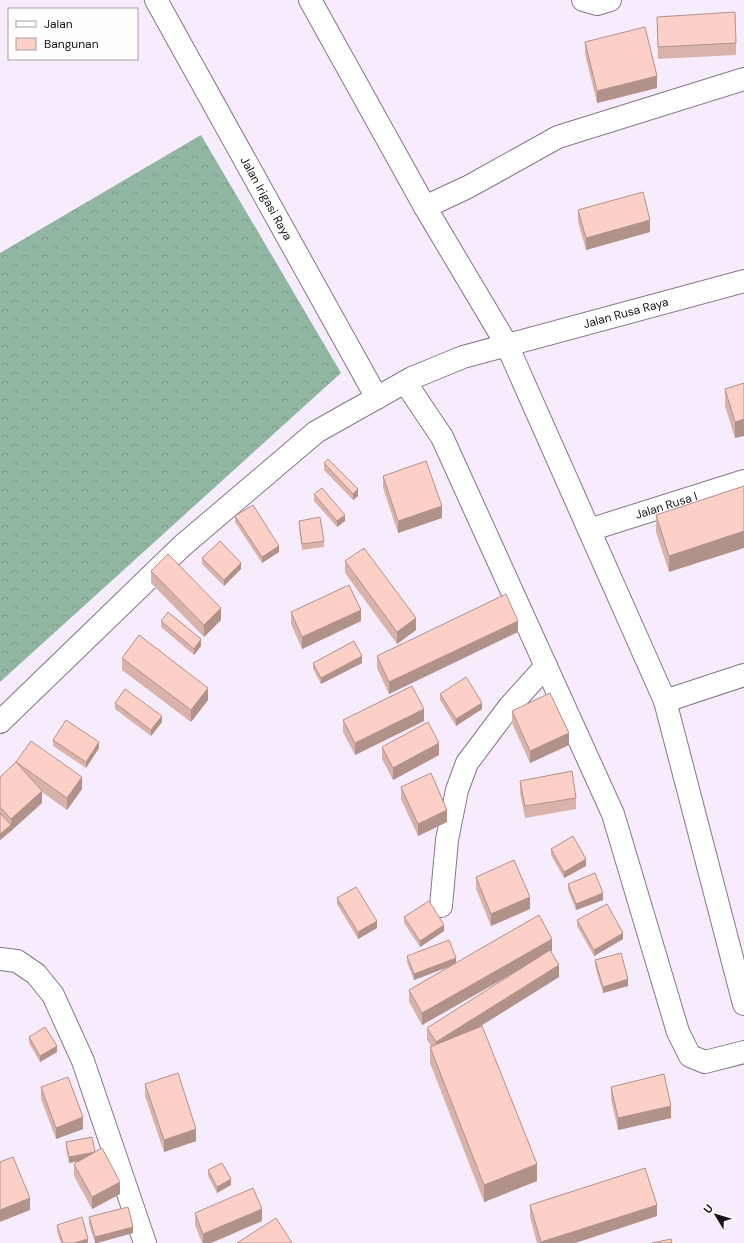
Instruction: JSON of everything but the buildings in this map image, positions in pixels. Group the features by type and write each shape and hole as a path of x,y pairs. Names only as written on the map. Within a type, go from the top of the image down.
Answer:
{"street":[{"name":"Jalan Irigasi Raya","path":"156,0 376,398"},
{"path":"310,0 425,206 507,345 665,701 744,1004"},
{"path":"583,0 598,4 610,0"},
{"path":"425,206 468,187 558,137 744,79"},
{"name":"Jalan Rusa Raya","path":"0,722 182,546 255,482 316,432 409,380 463,357 744,281"},
{"path":"409,380 442,437 613,814 678,1032 690,1056 705,1062 744,1052"},
{"name":"Jalan Rusa I","path":"589,530 744,481"},
{"path":"441,906 446,840 457,790 467,763 509,707 546,666"},
{"path":"665,701 744,675"},
{"path":"0,959 17,961 36,974 54,995 83,1062 146,1243"}],"green space":[{"path":"201,135 341,373 0,682 0,253"}]}
